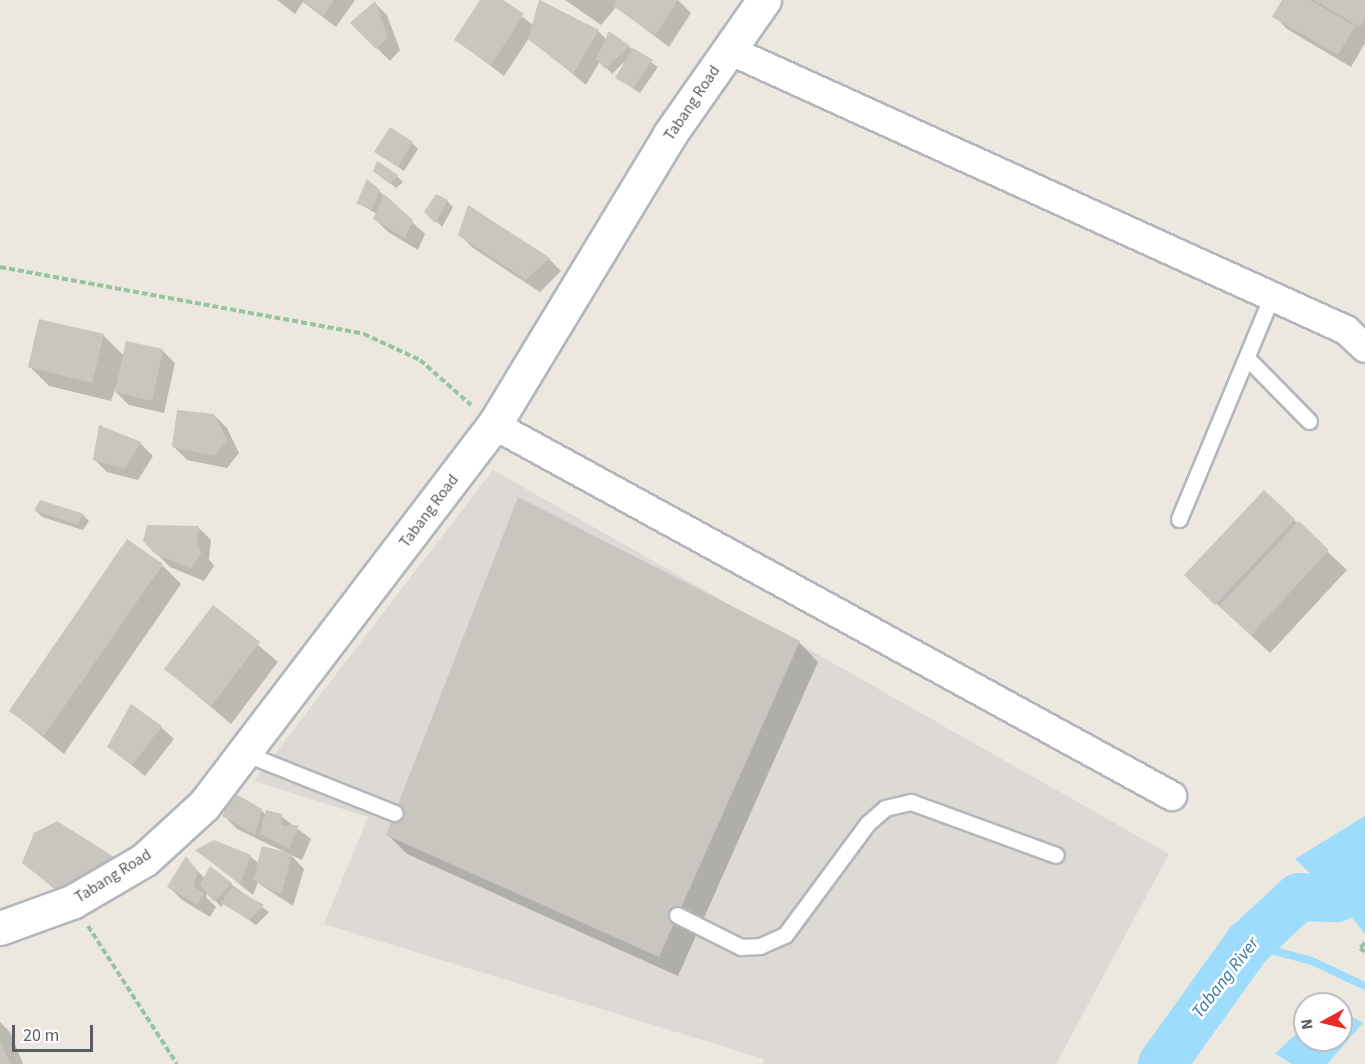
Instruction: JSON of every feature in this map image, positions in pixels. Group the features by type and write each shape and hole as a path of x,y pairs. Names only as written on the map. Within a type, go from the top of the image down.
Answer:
{"main road":[{"name":"Tabang Road","path":"0,928 72,902 144,860 204,805 494,425 670,134 764,0"}],"street":[{"path":"729,50 1346,330 1365,348"},
{"path":"494,425 1172,796"}],"lane":[{"path":"1179,519 1248,359 1272,296"},
{"path":"1248,359 1309,421"},
{"path":"244,753 395,813"},
{"path":"677,915 741,947 760,946 785,935 868,823 885,808 911,802 1056,855"}],"path":[{"path":"0,267 364,334 420,360 494,425"},
{"path":"72,902 177,1064"},
{"path":"1365,943 1360,948 1365,952"}],"shaded area":[{"path":"493,470 1169,854 1056,1064 762,1064 764,1059 324,924 368,817 254,781"}],"water":[{"path":"1365,816 1365,934 1336,898 1295,859"},
{"path":"1353,1018 1363,1023 1353,1034"},
{"path":"1293,1037 1293,1052 1338,1052 1327,1064 1292,1064 1275,1054"}],"building":[{"path":"302,0 334,0 323,16"},
{"path":"480,0 503,0 524,14 491,65 454,40"},
{"path":"539,0 599,30 573,74 528,39"},
{"path":"616,0 678,0 655,35 613,6"},
{"path":"1282,0 1310,0 1355,26 1338,55 1272,17"},
{"path":"1314,0 1365,0 1365,19 1360,27"},
{"path":"375,1 388,37 376,49 350,23"},
{"path":"609,31 630,46 605,69 596,59"},
{"path":"633,48 653,60 633,88 615,78"},
{"path":"390,127 413,142 398,167 374,152"},
{"path":"377,161 398,175 390,184 373,171"},
{"path":"367,179 380,190 372,209 356,204"},
{"path":"384,194 413,220 405,238 373,219"},
{"path":"436,194 448,200 435,223 424,212"},
{"path":"468,205 550,258 526,280 458,235"},
{"path":"39,319 104,334 92,383 28,367"},
{"path":"126,341 163,349 152,401 115,392"},
{"path":"177,410 214,414 227,440 214,456 172,447"},
{"path":"99,425 141,442 125,469 93,460"},
{"path":"1264,490 1295,519 1215,605 1184,575"},
{"path":"518,497 800,641 659,957 386,835"},
{"path":"40,500 84,514 77,524 34,511"},
{"path":"1299,521 1329,550 1251,635 1219,606"},
{"path":"147,525 199,526 197,545 202,552 191,569 155,554 143,541"},
{"path":"127,539 163,564 44,736 9,711"},
{"path":"213,605 260,642 211,706 164,669"},
{"path":"131,704 162,726 132,765 107,747"},
{"path":"234,793 262,809 255,835 222,816"},
{"path":"266,810 282,814 282,826 299,825 289,849 260,834"},
{"path":"57,821 119,860 80,886 57,890 22,863 34,833"},
{"path":"214,840 251,855 240,884 195,850"},
{"path":"262,846 292,854 281,895 253,880"},
{"path":"186,856 198,872 193,886 204,893 197,905 167,887"},
{"path":"210,866 232,883 214,902 200,885"},
{"path":"232,887 264,905 249,920 221,903"},
{"path":"0,1041 10,1064 0,1064"}],"waterway":[{"name":"Tabang River","path":"1162,1064 1248,944 1299,897 1336,898 1365,883"},
{"path":"1248,944 1312,961 1365,986"}]}
